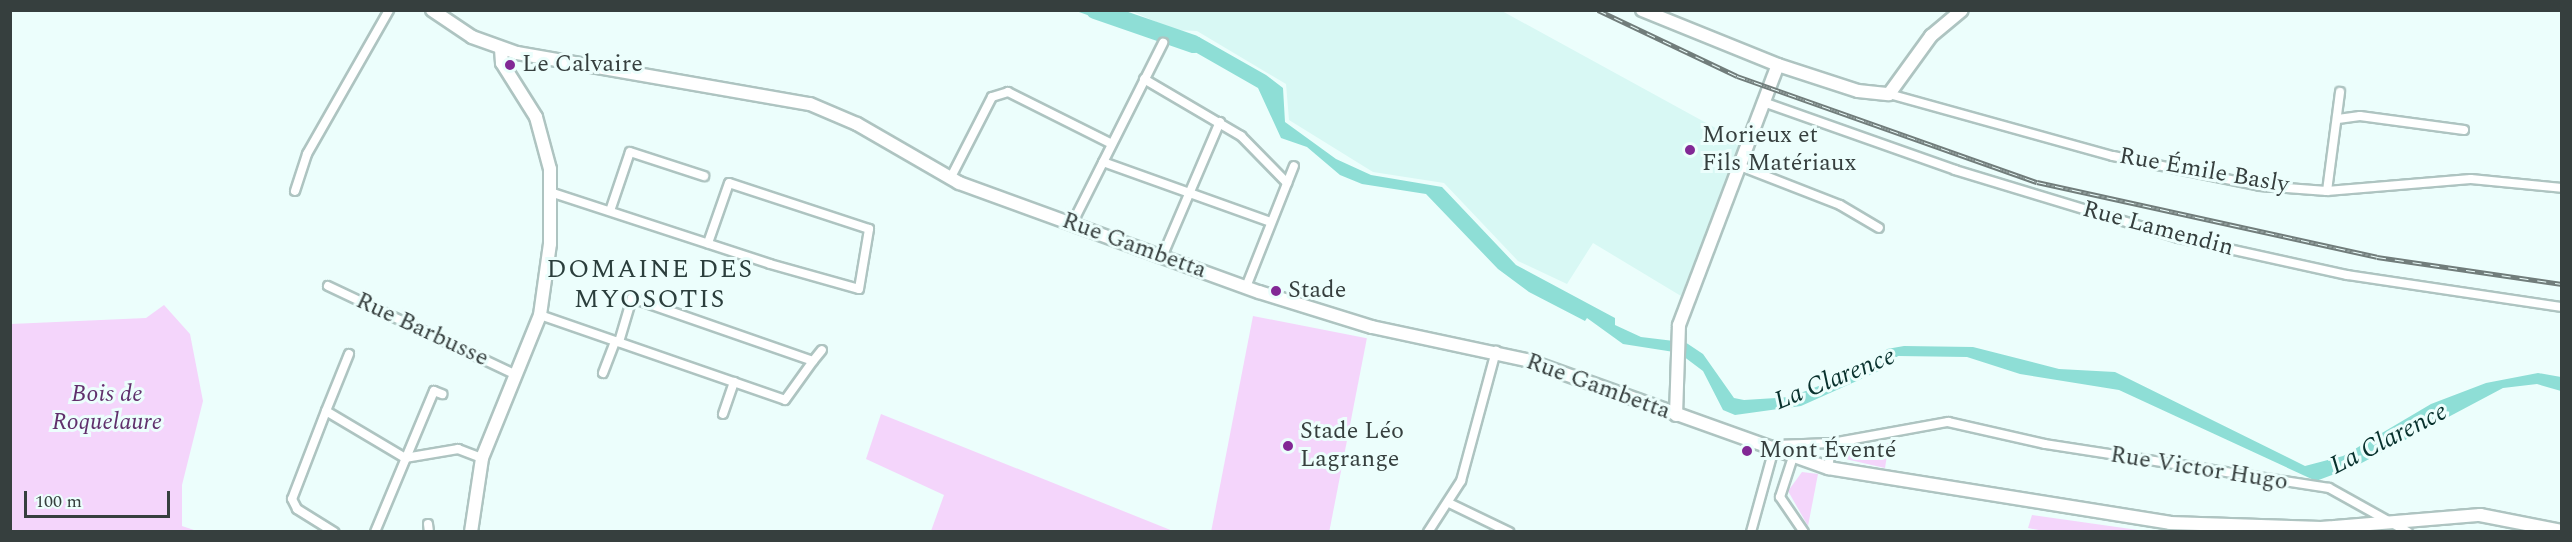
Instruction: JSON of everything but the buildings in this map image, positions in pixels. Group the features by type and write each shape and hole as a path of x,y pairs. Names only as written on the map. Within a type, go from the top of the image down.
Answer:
{"main road":[{"name":"Rue Gambetta","path":"432,10 501,49 611,73 810,104 856,124 950,179 1162,257 1246,287 1372,327 1496,351 1770,450 1828,468 2169,527 2250,529 2376,527 2392,521"},
{"path":"1642,10 1778,65 1858,91 1889,94 1931,36 1962,10"},
{"name":"Rue Barbusse","path":"471,531 482,458 540,315 550,192 550,169 536,117 502,63 501,49"},
{"path":"1676,415 1678,339 1778,65"},
{"path":"2392,521 2480,515 2562,531"}],"street":[{"path":"295,191 307,154 389,10"},
{"path":"1072,224 1163,43"},
{"path":"1144,79 1220,122 1287,183"},
{"path":"950,179 992,98 1008,92 1112,144"},
{"path":"2327,191 2340,92"},
{"name":"Rue Émile Basly","path":"1889,94 2195,174 2327,191 2436,179 2562,188"},
{"name":"Rue Lamendin","path":"1766,102 1955,170 2179,238 2347,274 2562,307"},
{"path":"2338,119 2360,117 2464,130"},
{"path":"1162,257 1220,122"},
{"path":"610,211 630,152 704,176"},
{"path":"1103,162 1271,222"},
{"path":"1246,287 1294,166"},
{"path":"1740,166 1840,205 1879,228"},
{"path":"550,192 708,243 859,289 869,229 729,183 708,243"},
{"name":"Rue Barbusse","path":"328,286 516,375"},
{"path":"603,373 632,298 813,361"},
{"path":"540,315 785,400 822,350"},
{"path":"1428,531 1449,503 1473,446 1496,351"},
{"path":"334,531 297,509 292,499 349,354"},
{"path":"723,414 734,382"},
{"path":"375,531 434,391 442,394"},
{"path":"326,411 405,458 458,449 482,458"},
{"name":"Rue Victor Hugo","path":"1770,450 1832,443 1930,423 1965,423 2045,444 2329,488 2409,531"},
{"path":"1828,468 1832,443"},
{"path":"1751,531 1762,494 1770,450"},
{"path":"1780,497 1793,457"},
{"path":"1762,494 1780,497 1804,531"},
{"path":"1449,503 1509,531"}],"shaded area":[{"path":"1131,11 1502,11 1741,142 1681,296 1593,243 1567,284 1518,261 1444,183 1373,172 1289,120 1286,84 1197,31 1175,30"}],"green space":[{"name":"Bois de Roquelaure","path":"164,305 190,334 203,401 182,485 182,526 197,531 11,531 11,324 146,318"},
{"name":"Stade Léo Lagrange","path":"1253,316 1367,338 1329,532 1211,531"},
{"path":"881,414 1173,531 931,531 944,495 866,459"},
{"path":"1889,443 1885,468 1841,458 1843,453"},
{"path":"1802,472 1818,474 1808,526 1788,491"},
{"path":"2032,515 2145,531 2044,531 2028,528"}],"water":[{"path":"1076,11 1122,11 1167,31 1162,41"},
{"path":"1172,34 1199,37 1266,75 1283,88 1285,122 1336,159 1371,175 1442,187 1516,265 1615,318 1615,325 1641,337 1674,341 1674,352 1623,344 1587,318 1585,321 1529,292 1498,269 1426,194 1362,184 1340,175 1307,147 1281,138 1258,88 1195,52 1167,43"},
{"path":"1682,340 1703,354 1734,398 1744,400 1790,397 1876,364 1887,349 1904,346 1973,347 2059,369 2115,372 2305,466 2343,456 2431,404 2486,383 2538,373 2561,377 2561,391 2537,384 2503,388 2356,466 2316,481 2119,390 2020,374 1967,357 1898,356 1879,371 1801,406 1735,415 1723,410 1703,371 1683,356"}],"waterway":[{"name":"La Clarence","path":"1095,10 1193,44"}],"railway":[{"path":"1598,10 1737,76 2037,182 2377,257 2562,284"}],"place":[{"name":"Le Calvaire","path":"510,65"},
{"name":"Morieux et Fils Matériaux","path":"1690,150"},
{"name":"Stade","path":"1276,291"},
{"name":"Stade Léo Lagrange","path":"1288,446"},
{"name":"Mont Éventé","path":"1747,451"}],"district":[{"name":"DOMAINE DES MYOSOTIS","path":"650,285"}]}
